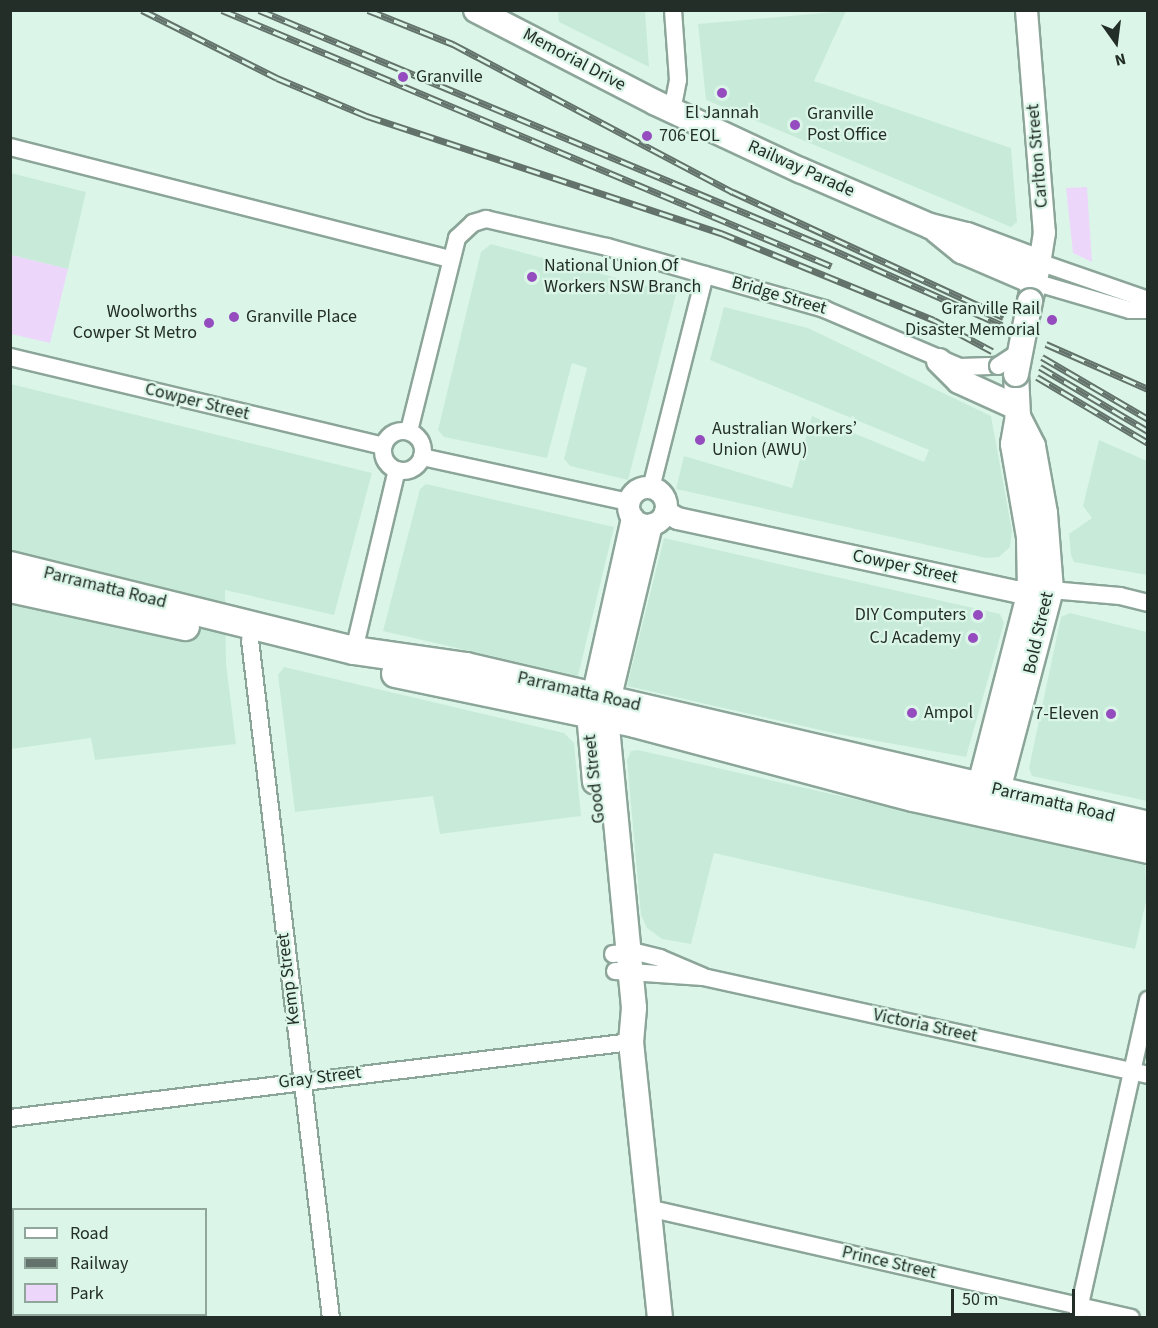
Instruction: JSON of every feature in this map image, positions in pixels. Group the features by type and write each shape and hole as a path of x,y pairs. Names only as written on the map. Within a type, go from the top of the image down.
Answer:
{"highway":[{"name":"Parramatta Road","path":"10,565 354,650 465,666 598,706"},
{"name":"Parramatta Road","path":"10,588 250,640 598,706 985,800 1148,849"},
{"name":"Parramatta Road","path":"985,800 1148,825"}],"main road":[{"name":"Memorial Drive","path":"476,10 672,111"},
{"name":"Railway Parade","path":"672,111 930,226 962,251 1034,282"},
{"name":"Bold Street","path":"985,800 1041,590 1048,534 1033,446 1017,412 1007,370 1021,351 1034,282"},
{"path":"939,361 959,381 1017,412"},
{"name":"Good Street","path":"598,706 622,961 618,1010 631,1042 660,1317"}],"street":[{"path":"672,111 678,80 673,10"},
{"name":"Carlton Street","path":"1026,10 1044,232 1034,282"},
{"path":"10,147 451,259 409,431"},
{"name":"Bridge Street","path":"451,259 458,238 472,223 486,219 512,222 843,316 939,361 972,369 1007,370"},
{"path":"644,514 661,494 651,488 705,275"},
{"name":"Railway Parade","path":"1034,282 1148,300"},
{"name":"Railway Parade","path":"1034,282 1130,310 1148,310"},
{"name":"Cowper Street","path":"10,357 383,446"},
{"path":"409,431 423,444 422,457 409,470 396,470 384,458 383,446 396,432 409,431"},
{"name":"Cowper Street","path":"422,457 644,514 712,525 1016,591 1041,590 1120,596 1148,603"},
{"path":"354,650 396,470"},
{"name":"Good Street","path":"598,706 644,514"},
{"name":"Kemp Street","path":"250,640 331,1317"},
{"name":"Victoria Street","path":"622,961 678,963 703,976 1140,1073"},
{"path":"1078,1312 1140,1073 1148,1000"},
{"name":"Gray Street","path":"10,1118 302,1080 631,1042"},
{"name":"Prince Street","path":"648,1209 1078,1312 1131,1317"}],"shaded area":[{"path":"558,11 645,11 649,67 559,22"},
{"path":"846,11 814,81 1011,148 1017,222 1011,227 706,100 698,24"},
{"path":"11,173 86,192 68,269 11,255"},
{"path":"491,244 676,294 628,480 570,466 564,459 587,368 572,363 547,458 444,437 438,430 481,252"},
{"path":"724,307 808,328 991,416 1012,531 1010,547 999,557 986,558 676,489 684,456 792,488 812,416 924,462 929,450 710,360"},
{"path":"11,384 372,473 334,615 225,590 226,663 236,744 95,760 91,738 11,749"},
{"path":"1099,440 1147,461 1147,575 1074,562 1071,555 1069,534 1092,518 1083,506"},
{"path":"426,484 614,527 578,676 383,631 420,489"},
{"path":"664,538 1000,614 1004,623 966,757 838,734 627,686"},
{"name":"7-Eleven","path":"1070,613 1147,632 1147,801 1032,776 1029,768 1061,617"},
{"path":"284,667 564,733 574,743 581,816 440,834 433,796 295,812 278,675"},
{"path":"638,750 1145,865 1147,897 1135,949 714,853 691,944 662,939 647,928 641,915 627,760 631,751"}],"green space":[{"path":"1087,187 1092,262 1073,253 1066,188"},
{"path":"11,255 68,269 50,343 11,334"}],"railway":[{"path":"142,10 277,78 367,116 721,233 934,320 992,351"},
{"path":"222,10 831,266"},
{"path":"259,10 822,245 1002,325"},
{"path":"368,10 453,44 733,192 1004,317"},
{"path":"1046,344 1148,389"},
{"path":"1042,357 1148,419"},
{"path":"1040,367 1148,431"},
{"path":"1037,377 1148,443"}],"place":[{"name":"Granville","path":"403,77"},
{"name":"El Jannah","path":"722,93"},
{"name":"Granville Post Office","path":"795,125"},
{"name":"706 EOL","path":"647,136"},
{"name":"National Union Of Workers NSW Branch","path":"532,277"},
{"name":"Granville Place","path":"234,317"},
{"name":"Granville Rail Disaster Memorial","path":"1052,320"},
{"name":"Woolworths Cowper St Metro","path":"209,323"},
{"name":"Australian Workers’ Union (AWU)","path":"700,440"},
{"name":"DIY Computers","path":"978,615"},
{"name":"CJ Academy","path":"973,638"},
{"name":"Ampol","path":"912,713"},
{"name":"7-Eleven","path":"1111,714"}]}
